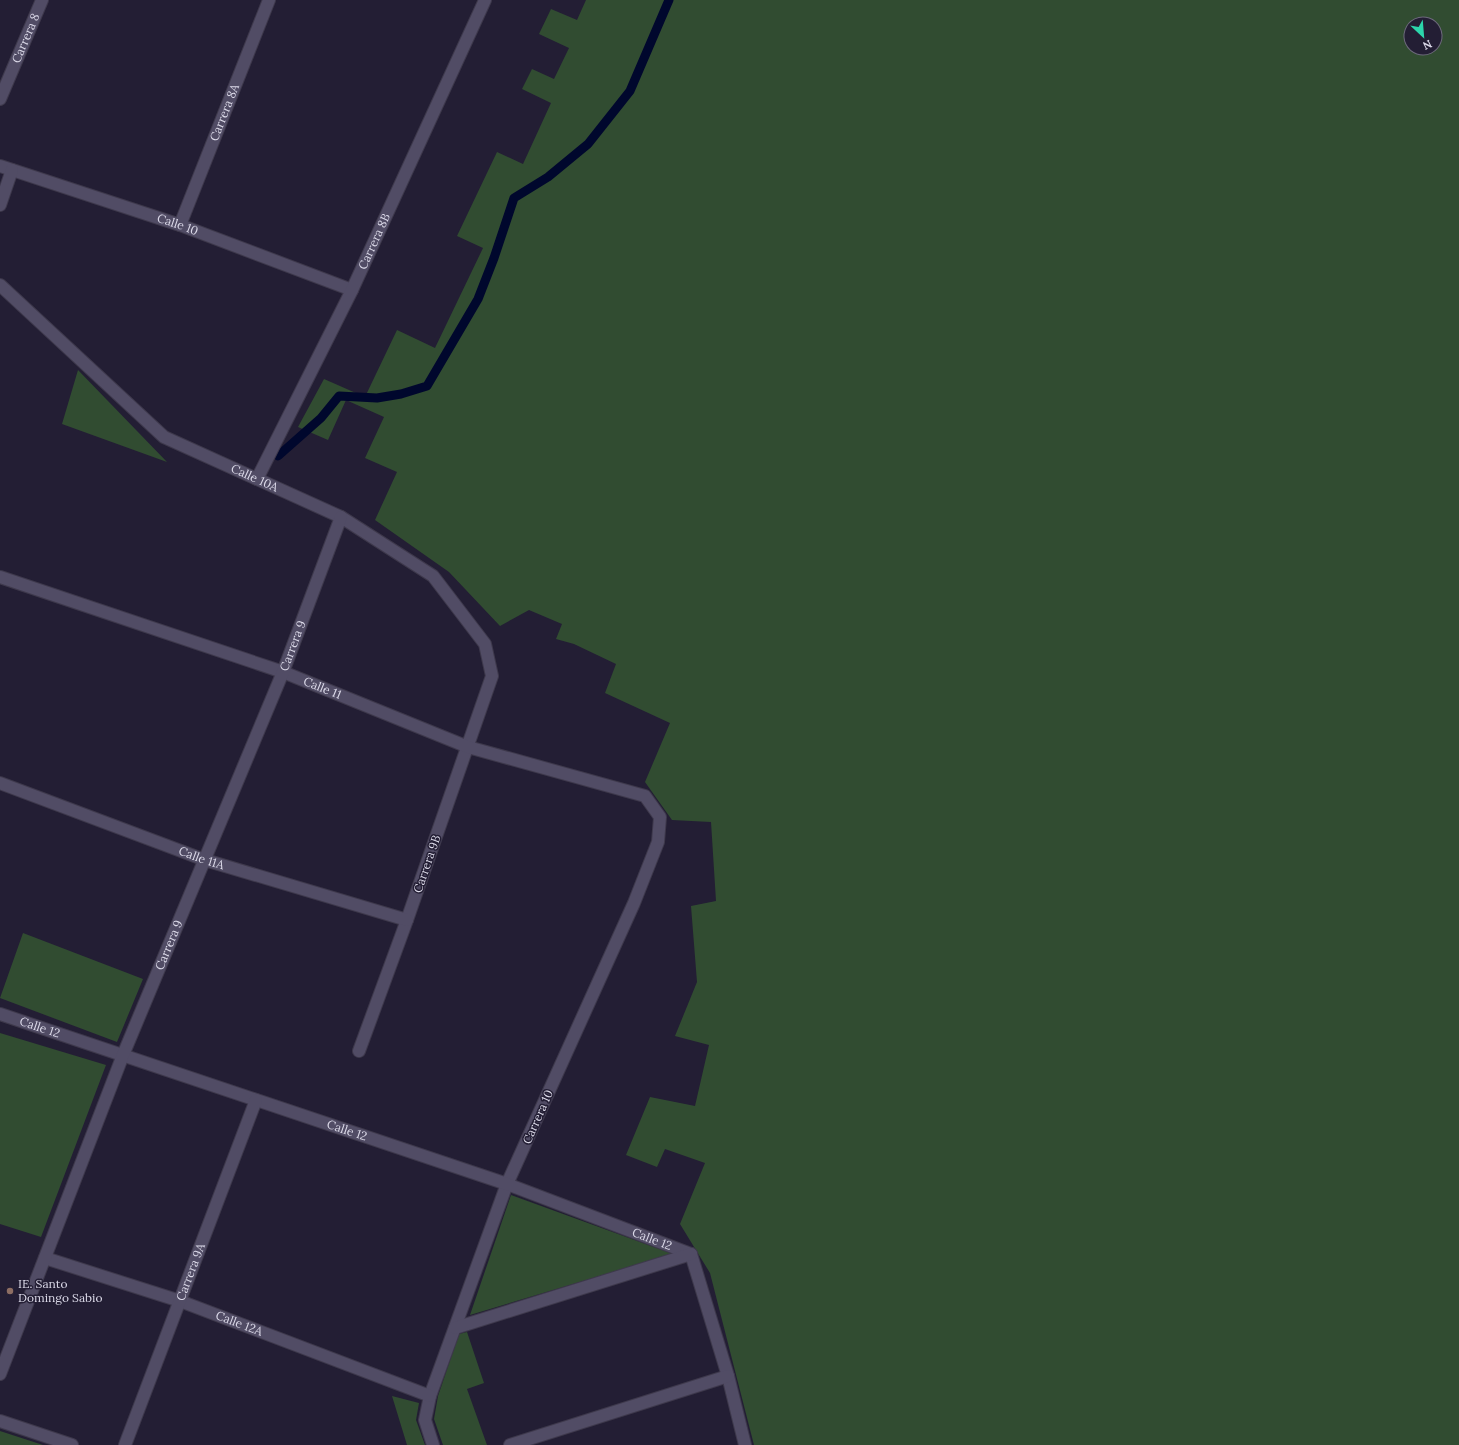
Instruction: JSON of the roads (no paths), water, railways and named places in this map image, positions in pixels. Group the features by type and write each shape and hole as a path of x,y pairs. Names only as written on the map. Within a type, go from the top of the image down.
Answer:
{"street":[{"name":"Carrera 8","path":"0,99 42,0"},
{"name":"Carrera 8A","path":"180,226 269,0"},
{"name":"Carrera 8B","path":"257,479 352,290 485,0"},
{"name":"Calle 10","path":"0,166 180,226 352,290"},
{"path":"0,205 12,170"},
{"name":"Calle 10A","path":"0,285 164,437 341,517 433,576 485,644 492,676"},
{"name":"Carrera 9","path":"0,1374 123,1055 283,672 341,517"},
{"name":"Calle 11","path":"0,577 283,672 468,747 645,796"},
{"name":"Carrera 9B","path":"359,1051 407,920 492,676"},
{"name":"Calle 11A","path":"0,783 205,860 407,920"},
{"name":"Carrera 10","path":"433,1445 425,1420 430,1396 507,1184 634,903 658,842 660,817 645,796"},
{"name":"Calle 12","path":"0,1014 507,1184 691,1254"},
{"name":"Carrera 9A","path":"125,1445 256,1100"},
{"path":"455,1328 691,1254 728,1376 745,1445"},
{"name":"Calle 12A","path":"45,1258 180,1301 430,1396"},
{"path":"510,1445 728,1376"},
{"path":"0,1421 72,1445"}],"waterway":[{"path":"278,456 321,418 339,396 377,398 401,394 427,386 478,299 494,258 514,198 548,177 588,144 630,91 669,0"}],"place":[{"name":"IE. Santo Domingo Sabio","path":"10,1291"}]}
